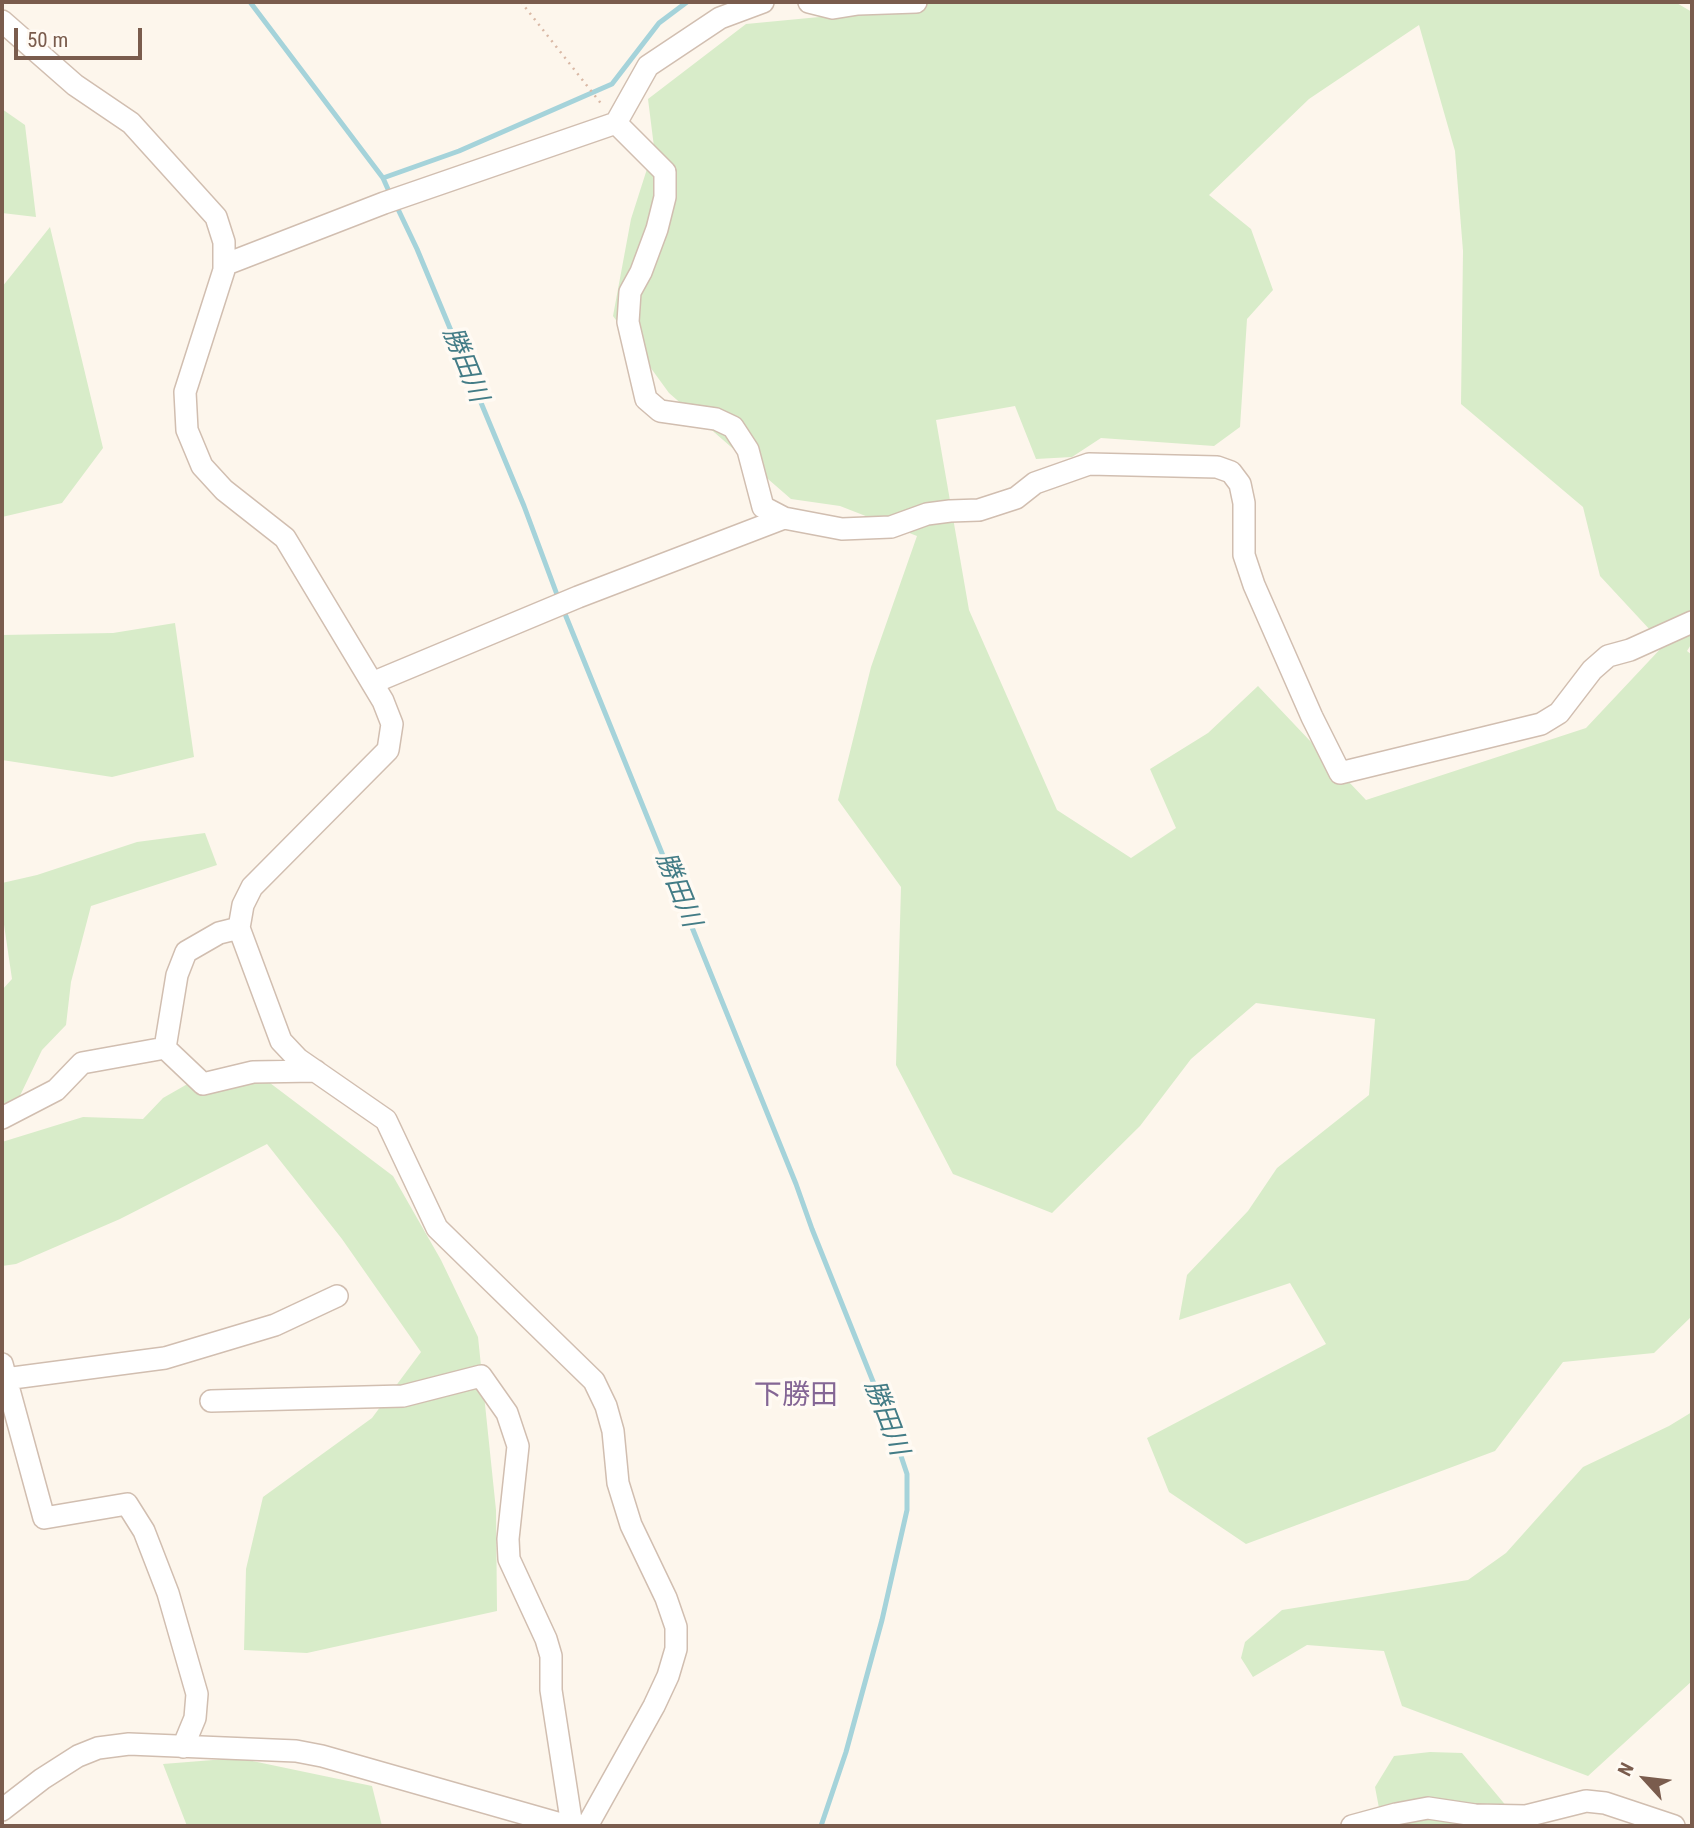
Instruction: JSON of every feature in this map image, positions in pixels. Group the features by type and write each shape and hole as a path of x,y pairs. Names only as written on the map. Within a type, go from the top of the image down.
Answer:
{"street":[{"path":"224,265 384,203 616,122 648,66 720,18 763,2"},
{"path":"809,2 833,8 858,4 916,2"},
{"path":"2,21 75,85 131,123 216,217 224,242 224,270 185,392 187,430 202,466 224,491 285,538 383,701 392,724 388,750 252,887 243,905 239,928 281,1041 299,1059 386,1121 437,1228 594,1381 606,1406 613,1431 618,1483 631,1525 666,1598 676,1627 676,1649 664,1686 587,1826"},
{"path":"616,122 665,172 664,197 657,229 641,272 630,292 628,322 646,399 660,411 716,419 733,427 748,450 763,507 784,518 842,529 891,527 927,514 979,510 1016,498 1035,483 1088,464 1217,467 1231,472 1240,484 1244,503 1244,555 1254,585 1312,717 1340,773 1541,724 1559,713 1592,670 1608,656 1630,650 1692,622"},
{"path":"372,683 578,597 784,518"},
{"path":"165,1048 177,975 186,952 219,933 239,928"},
{"path":"165,1048 203,1084 253,1072 316,1071"},
{"path":"2,1118 57,1090 82,1063 165,1048"},
{"path":"183,1747 195,1718 197,1694 168,1593 144,1531 127,1504 44,1518 3,1371 165,1357 275,1325 337,1296"},
{"path":"2,1810 42,1779 78,1756 98,1748 129,1744 296,1751 570,1826 551,1690 551,1656 546,1639 509,1559 508,1539 518,1446 507,1413 481,1376 403,1396 211,1401"},
{"path":"1352,1826 1428,1808 1475,1815 1526,1816 1586,1801 1605,1803 1674,1826"}],"path":[{"path":"521,2 616,122"}],"green space":[{"path":"901,2 1675,2 1692,12 1692,643 1687,651 1692,655 1692,1316 1654,1353 1563,1362 1495,1451 1246,1544 1169,1492 1147,1438 1326,1344 1290,1283 1179,1320 1187,1275 1248,1211 1277,1168 1369,1095 1375,1019 1256,1003 1191,1059 1140,1126 1052,1213 953,1174 896,1065 901,887 838,800 871,667 917,536 840,506 791,499 669,393 613,316 631,219 654,147 648,99 746,24 893,10","holes":["1419,25 1455,151 1463,251 1461,404 1583,507 1600,576 1664,645 1586,728 1366,800 1258,686 1208,733 1150,769 1176,828 1131,858 1057,810 969,610 936,420 1015,406 1036,459 1072,457 1101,438 1214,446 1240,427 1247,319 1273,290 1251,229 1209,195 1309,99"]},
{"path":"2,109 25,125 36,217 2,213"},
{"path":"50,227 103,448 62,503 2,517 2,287"},
{"path":"175,623 194,757 112,777 2,760 2,635 113,633"},
{"path":"205,833 217,865 91,906 71,982 66,1025 42,1050 2,1133 2,990 12,979 2,911 2,883 37,875 137,842"},
{"path":"234,1074 270,1083 393,1176 441,1260 478,1337 496,1510 497,1611 307,1653 244,1650 246,1569 263,1497 372,1418 421,1352 342,1239 267,1144 120,1219 16,1264 2,1266 2,1142 83,1117 143,1119 163,1098 191,1082"},
{"path":"1692,1412 1692,1681 1588,1776 1402,1706 1384,1651 1307,1645 1253,1677 1241,1658 1245,1642 1282,1610 1468,1580 1506,1553 1583,1467 1669,1426"},
{"path":"1430,1752 1462,1753 1523,1826 1393,1826 1379,1808 1375,1787 1394,1756"},
{"path":"238,1758 372,1786 382,1826 187,1826 163,1764"}],"waterway":[{"name":"勝田川","path":"250,2 383,178 391,196"},
{"path":"383,178 459,151 612,84 659,23 687,2"},
{"name":"勝田川","path":"396,205 417,249 524,506 559,600"},
{"name":"勝田川","path":"563,609 796,1184 907,1474 907,1510 882,1620 846,1752 821,1826"}],"district":[{"name":"下勝田","path":"796,1397"}]}
